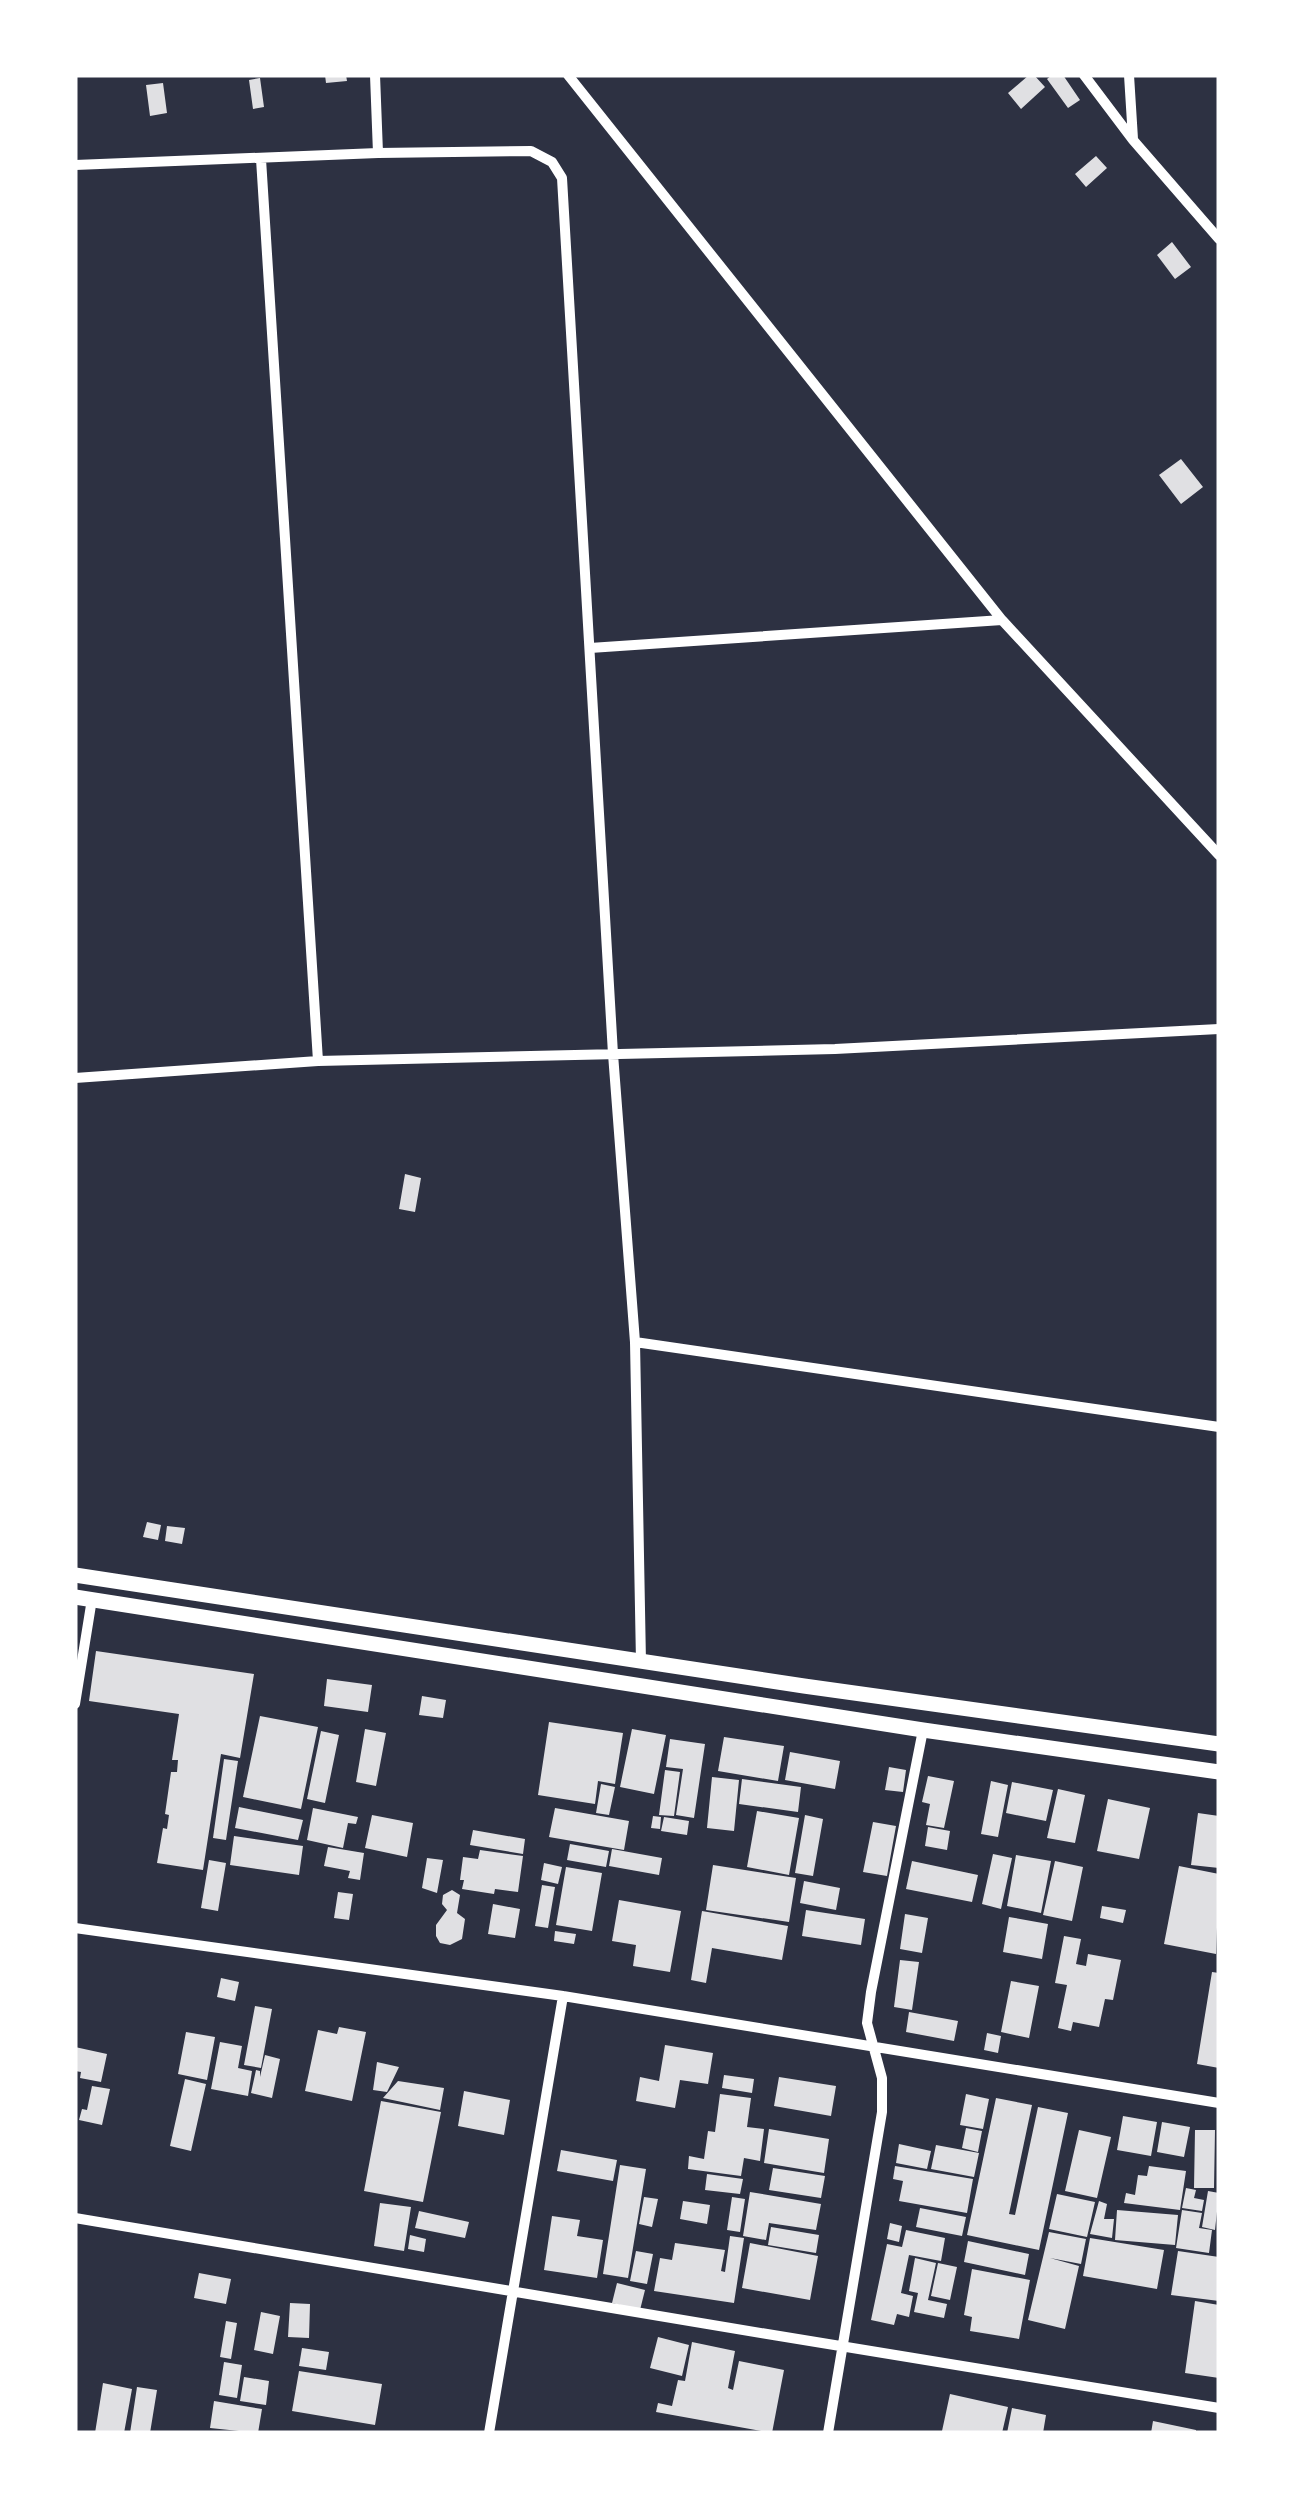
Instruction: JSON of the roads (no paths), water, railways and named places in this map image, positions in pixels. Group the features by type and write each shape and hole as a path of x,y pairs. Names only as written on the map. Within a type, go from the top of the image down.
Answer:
{"main road":[{"path":"75,1575 641,1662 1219,1744"},
{"path":"75,1597 923,1730 1219,1772"}],"street":[{"path":"375,75 378,153"},
{"path":"568,75 1002,620 1219,855"},
{"path":"1084,75 1133,140 1219,239"},
{"path":"1129,75 1133,140"},
{"path":"75,164 531,151 552,162 562,178 635,1342 641,1662"},
{"path":"261,159 318,1061"},
{"path":"590,648 1002,620"},
{"path":"75,1078 318,1061 854,1048 1219,1029"},
{"path":"635,1342 1219,1427"},
{"path":"75,1704 92,1599"},
{"path":"828,2433 882,2112 882,2078 868,2023 870,1992 923,1730"},
{"path":"75,1928 563,1996 1219,2103"},
{"path":"489,2433 563,1996"},
{"path":"75,2218 1219,2408"}]}
